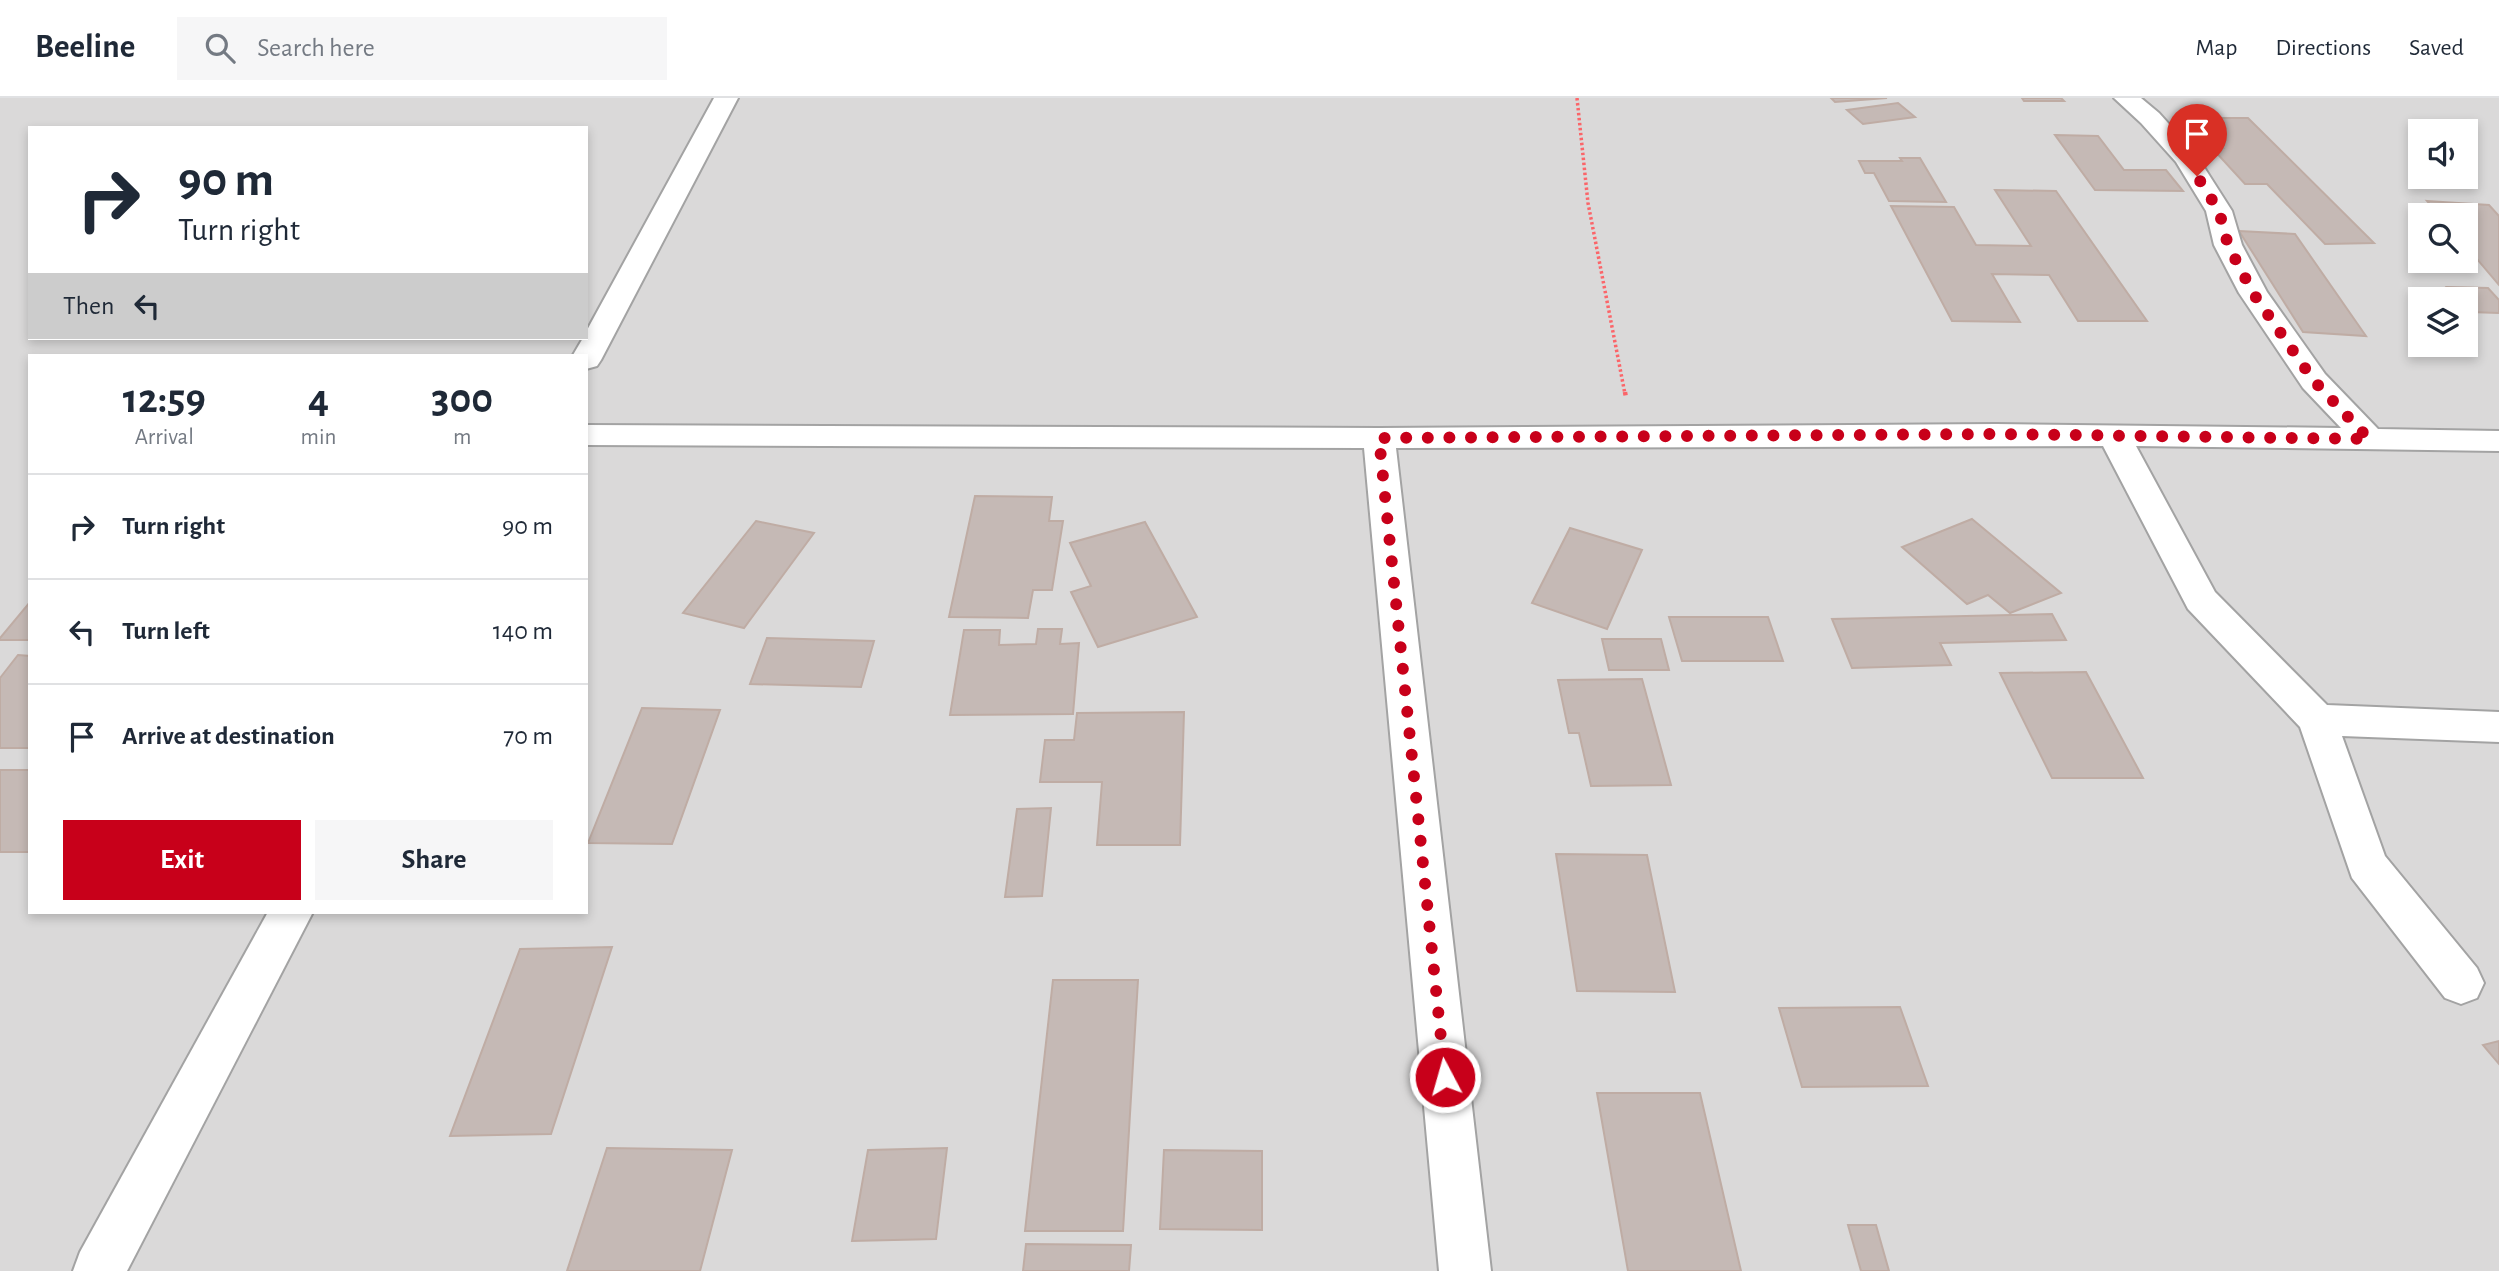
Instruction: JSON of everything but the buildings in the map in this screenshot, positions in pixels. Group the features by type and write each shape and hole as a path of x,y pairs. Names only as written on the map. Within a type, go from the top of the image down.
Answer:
{"street":[{"path":"588,356 726,98"},
{"path":"2126,98 2150,118 2186,158 2219,211 2228,245 2253,293 2314,381 2369,439"},
{"path":"588,435 1379,438 2114,436 2499,441"},
{"path":"2114,436 2201,600 2317,720 2367,865 2461,983"},
{"path":"1379,438 1465,1271"},
{"path":"2317,720 2499,727"},
{"path":"99,1271 290,914"}],"path":[{"path":"1577,98 1588,203 1618,344 1632,436"}],"shaded area":[{"path":"0,98 2499,98 2499,1271 0,1271"}],"route":[{"path":"1445,1077 1379,438 1996,434 2369,439 2314,381 2253,293 2228,245 2219,211 2197,176"}]}
